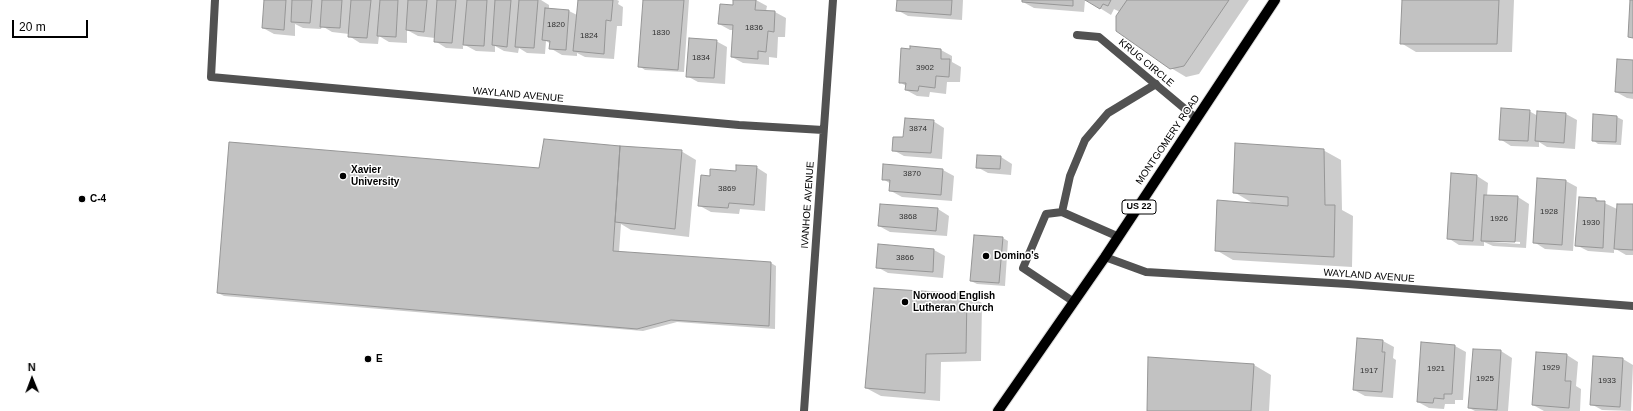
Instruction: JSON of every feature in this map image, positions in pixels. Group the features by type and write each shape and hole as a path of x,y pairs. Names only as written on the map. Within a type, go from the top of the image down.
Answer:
{"main road":[{"name":"MONTGOMERY ROAD","path":"998,411 1119,237 1275,0"}],"street":[{"name":"WAYLAND AVENUE","path":"215,0 211,77 732,124 823,130"},
{"name":"IVANHOE AVENUE","path":"804,411 833,0"},
{"name":"KRUG CIRCLE","path":"1077,35 1099,37 1197,119"},
{"path":"1062,212 1070,176 1085,140 1108,113 1156,84"},
{"path":"1074,302 1023,268 1046,214 1062,212 1119,237"},
{"name":"WAYLAND AVENUE","path":"1105,257 1146,272 1348,284 1633,306"}],"building":[{"path":"264,0 286,0 284,30 262,28"},
{"path":"292,0 312,0 310,23 291,22"},
{"path":"322,0 342,0 340,28 320,27"},
{"path":"351,0 371,0 367,38 348,37"},
{"path":"380,0 398,0 396,37 377,36"},
{"path":"408,0 427,0 424,32 406,30"},
{"path":"437,0 456,0 452,43 434,42"},
{"path":"467,0 487,0 484,46 463,45"},
{"path":"495,0 511,0 507,47 492,45"},
{"path":"519,0 538,0 534,48 515,47"},
{"path":"578,0 613,0 611,21 606,20 604,54 573,51"},
{"path":"643,0 684,0 678,70 638,67"},
{"path":"733,0 756,0 755,10 775,11 774,32 768,31 766,52 758,51 758,59 731,57 733,25 718,24 720,4 733,5"},
{"path":"897,0 952,0 951,15 896,11"},
{"path":"1022,0 1073,0 1073,6 1022,2"},
{"path":"1085,0 1111,0 1108,6 1103,4 1100,9"},
{"path":"1127,0 1229,0 1184,66 1170,69 1116,31 1116,16"},
{"path":"1402,0 1499,0 1497,44 1400,44"},
{"path":"1630,0 1633,0 1633,38 1628,37"},
{"path":"545,8 569,10 566,50 549,49 550,41 542,40"},
{"path":"689,38 717,40 714,78 686,77"},
{"path":"910,46 941,49 941,59 950,59 949,77 936,76 935,88 919,86 918,91 905,90 906,83 899,83 901,48 910,49"},
{"path":"1617,59 1633,60 1633,93 1615,92"},
{"path":"1501,108 1530,110 1528,141 1499,140"},
{"path":"1537,111 1566,113 1564,143 1535,141"},
{"path":"1593,114 1617,116 1616,142 1592,141"},
{"path":"905,118 934,120 931,153 892,151 893,137 903,137"},
{"path":"544,139 620,146 613,251 771,262 769,326 671,320 637,329 217,293 229,142 539,168"},
{"path":"1235,143 1324,149 1325,205 1335,205 1334,257 1215,251 1217,200 1288,206 1288,197 1233,193"},
{"path":"620,146 682,150 675,229 615,222"},
{"path":"977,155 1001,156 1000,169 976,168"},
{"path":"883,164 943,169 941,195 889,191 890,180 882,180"},
{"path":"736,165 757,166 754,205 729,203 728,208 698,206 701,175 710,176 710,169 736,171"},
{"path":"1451,173 1477,175 1473,241 1447,239"},
{"path":"1537,178 1566,180 1562,245 1533,243"},
{"path":"1484,195 1518,196 1515,242 1481,241"},
{"path":"1579,197 1596,198 1596,201 1605,201 1603,248 1575,246"},
{"path":"880,204 938,208 936,231 878,226"},
{"path":"1617,204 1633,204 1633,250 1614,249"},
{"path":"974,235 1003,237 999,283 970,281"},
{"path":"878,244 934,249 933,272 876,268"},
{"path":"874,288 967,294 966,353 926,354 925,393 865,388"},
{"path":"1357,338 1383,340 1382,352 1385,352 1382,392 1353,390"},
{"path":"1421,342 1455,345 1452,394 1444,394 1444,399 1434,398 1433,403 1417,402"},
{"path":"1473,349 1501,350 1497,410 1468,408"},
{"path":"1536,352 1567,354 1565,381 1571,381 1569,408 1532,405"},
{"path":"1593,356 1623,358 1620,407 1590,405"},
{"path":"1148,357 1254,364 1251,411 1147,411"}],"place":[{"name":"Xavier University","path":"343,176"},
{"name":"C-4","path":"82,199"},
{"name":"Domino's","path":"986,256"},
{"name":"Norwood English Lutheran Church","path":"905,302"},
{"name":"E","path":"368,359"}]}
